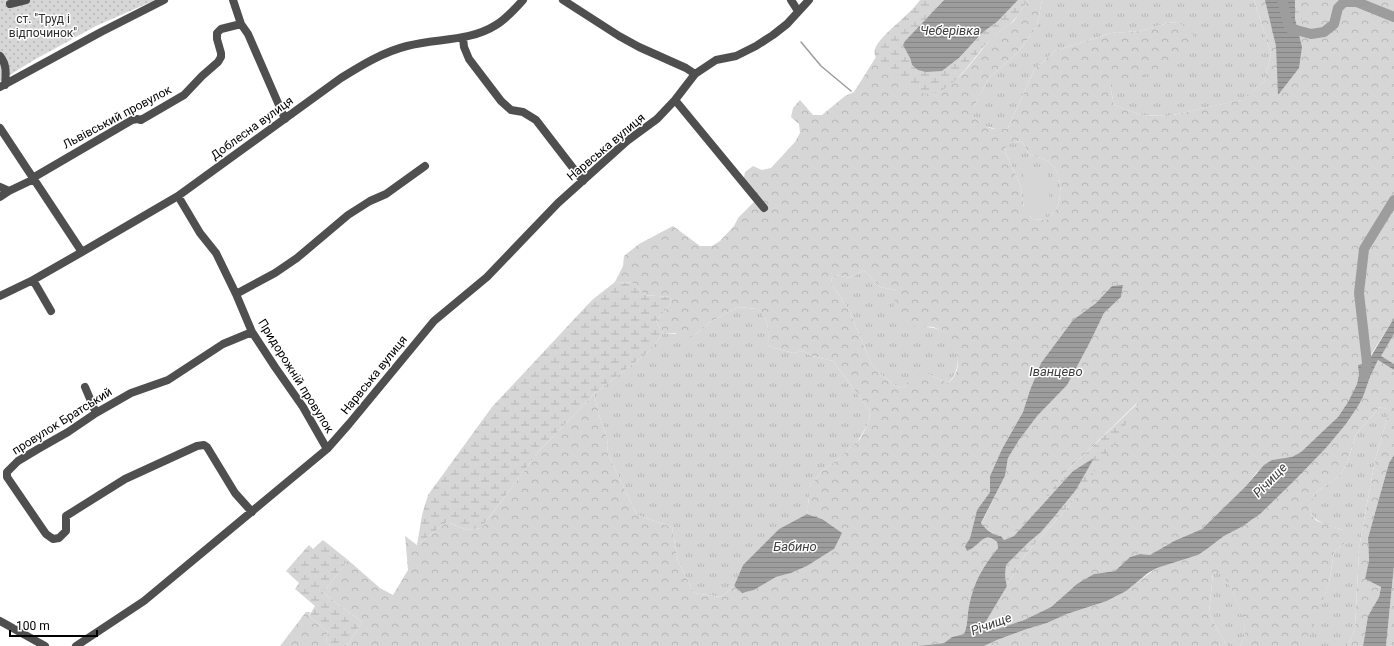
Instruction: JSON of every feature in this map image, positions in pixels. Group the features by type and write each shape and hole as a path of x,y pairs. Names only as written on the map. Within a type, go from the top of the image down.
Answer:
{"street":[{"path":"10,4 26,0"},
{"path":"2,86 101,32 164,0"},
{"path":"233,0 241,24 248,34 285,119"},
{"name":"Доблесна вулиця","path":"0,296 33,280 178,196 363,64 406,46 427,41 463,38 480,34 498,24 523,0"},
{"path":"562,0 619,36 639,47 686,68 695,74"},
{"path":"791,0 798,11"},
{"name":"Нарвська вулиця","path":"76,646 144,601 327,448 349,424 434,321 487,277 553,208 627,141 657,119 675,100 695,74 716,60 736,56 773,35 787,24 809,0"},
{"name":"Львівський провулок","path":"0,197 132,120 141,120 184,95 218,62 221,57 216,38 217,33 221,29 241,24"},
{"path":"463,38 464,47 469,59 501,101 511,110 523,112 536,120 583,181"},
{"path":"0,56 5,62 6,67 2,86"},
{"path":"675,100 764,208"},
{"path":"0,128 82,252"},
{"path":"236,294 275,273 297,258 348,215 370,201 386,194 425,166"},
{"path":"0,187 9,191"},
{"name":"Придорожній провулок","path":"178,196 200,233 216,253 252,332 274,367 303,407 327,448"},
{"path":"33,280 51,311"},
{"name":"провулок Братський","path":"252,332 223,344 168,380 131,393 18,461 7,472 9,481 46,534 53,540 59,538 66,531 66,519 70,514 125,479 200,445 207,448 235,493 252,512"},
{"path":"85,387 96,413"},
{"path":"0,621 45,646"}],"green space":[{"name":"ст. \"Труд і відпочинок\"","path":"0,0 155,0 96,26 34,60 0,81"},
{"path":"920,0 944,0 905,41 907,50 912,65 942,71 959,58 982,33 998,21 1018,0 1028,0 1016,18 986,44 956,80 938,92 928,94 913,89 903,83 885,69 875,56 875,49 878,43"},
{"path":"1028,0 1042,0 1037,26 1019,51 988,79 974,107 974,117 985,126 994,129 1008,128 1034,70 1055,51 1111,33 1140,31 1177,22 1186,27 1193,34 1194,45 1154,71 1140,77 1118,81 1110,85 1114,105 1141,115 1168,116 1241,100 1264,82 1271,54 1254,0 1295,0 1295,13 1302,45 1302,0 1394,0 1394,318 1359,374 1357,384 1348,402 1338,417 1324,431 1301,452 1292,458 1273,460 1257,472 1245,487 1202,529 1174,541 1150,555 1140,554 1130,557 1115,571 1094,574 1069,591 1051,607 1024,620 995,630 985,623 1025,555 1076,498 1138,402 1069,469 1021,526 1004,540 1001,536 990,532 981,524 1005,476 1008,458 1019,440 1092,338 1104,313 1121,297 1123,286 1112,286 1096,303 1073,320 1041,363 1023,412 1002,449 990,476 990,492 977,510 970,538 965,546 975,546 983,539 990,538 997,542 998,548 988,561 976,582 969,606 964,634 952,637 944,643 918,646 347,646 362,622 323,593 348,560 380,588 393,595 408,570 405,536 417,545 447,522 467,530 481,528 539,451 594,394 600,418 607,437 608,454 637,515 672,527 678,561 694,593 721,597 734,586 742,593 754,590 776,577 791,573 807,566 834,549 822,519 807,514 809,487 822,471 837,460 860,439 869,422 870,411 833,361 812,356 803,351 793,353 768,346 768,330 765,318 758,309 738,307 710,322 695,335 685,338 675,333 663,333 656,321 670,305 671,297 644,295 634,283 615,282 623,266 624,256 639,244 673,226 700,246 712,246 720,241 734,226 738,218 756,200 743,182 745,172 753,166 762,170 771,168 795,142 800,133 799,124 791,117 793,108 800,100 813,115 822,115 845,96 854,92 876,57 881,65 945,87 960,76 992,37 1014,21","holes":["1022,141 1029,154 1045,159 1049,162 1057,171 1059,177 1060,197 1058,204 1046,220 1032,219 1024,207 1020,184 1005,152 1006,146","864,270 880,287 895,290 898,296 893,302 896,311 901,318 909,324 917,327 933,327 943,331 947,335 956,350 958,362 956,373 948,383 928,374 921,373 909,379 906,386 899,388 880,374 871,363 849,310 833,286 831,279 836,275 850,278"]},
{"path":"1042,0 1254,0 1271,54 1264,82 1242,100 1168,116 1141,115 1114,105 1110,85 1118,80 1140,77 1177,22 1168,23 1140,31 1111,33 1055,51 1034,70 1008,128 999,130 981,125 974,117 974,107 988,79 1019,51 1037,26"},
{"path":"1295,0 1302,0 1302,47 1295,19"},
{"path":"1022,141 1029,154 1045,159 1049,162 1057,171 1059,177 1060,197 1058,204 1046,220 1032,219 1024,207 1020,184 1005,152 1006,145"},
{"path":"1048,171 1050,214 1025,216 1023,172"},
{"path":"864,270 880,287 895,290 918,327 936,328 946,333 951,338 955,344 958,358 956,372 948,383 928,374 906,386 899,388 880,374 871,363 849,310 833,286 831,279 836,275 850,278"},
{"path":"615,282 634,283 644,295 671,297 670,305 656,321 663,333 651,350 594,394 539,451 481,528 467,530 447,522 417,545 422,515 428,495 492,407 592,300"},
{"path":"738,307 758,309 762,314 768,326 768,346 793,353 803,351 812,356 833,361 870,411 869,422 858,441 822,471 809,487 807,514 779,529 743,565 734,586 721,597 694,593 678,561 672,527 637,515 608,454 607,437 600,418 594,394 651,350 663,333 695,335 710,322"},
{"path":"1394,334 1394,364 1380,356"},
{"path":"1378,360 1394,370 1394,455 1389,463 1368,538 1369,560 1365,579 1381,587 1379,597 1368,616 1363,646 1348,646 1355,628 1359,548 1375,460 1388,416 1386,409 1380,407 1356,434 1347,464 1339,476 1314,494 1310,509 1312,516 1317,521 1343,530 1348,535 1346,542 1334,552 1329,583 1310,636 1310,646 1240,646 1244,637 1245,628 1239,608 1229,584 1221,574 1213,572 1209,614 1227,646 984,646 1027,629 1047,623 1067,614 1107,601 1117,596 1157,568 1198,555 1224,536 1252,520 1296,479 1326,448 1346,424 1363,397"},
{"path":"1140,401 1113,445 1076,498 1025,555 1007,586 1005,577 1006,565 1041,532 1054,517 1076,490 1093,459 1073,471 1014,536 1004,540 1021,525 1069,469"},
{"path":"1380,407 1387,409 1388,416 1375,460 1359,548 1355,628 1348,646 1310,646 1309,636 1329,583 1334,552 1346,542 1343,530 1318,521 1314,518 1311,514 1311,504 1314,494 1339,476 1347,464 1356,434"},
{"path":"323,540 348,560 323,593 362,622 347,646 330,646 326,641 328,632 309,616 315,606 295,589 299,583 286,571 309,545 313,549"},
{"path":"1394,566 1394,646 1386,646"},
{"path":"1213,572 1222,574 1225,577 1240,608 1245,633 1240,646 1227,646 1209,614"},
{"path":"306,612 310,612 309,616 328,632 326,641 330,646 280,646"}],"water":[{"name":"Чеберівка","path":"944,0 1018,0 998,21 982,33 959,58 942,71 926,72 918,70 912,65 903,45 905,41"},
{"path":"1265,0 1295,0 1295,19 1302,47 1299,68 1278,95 1276,46"},
{"name":"Іванцево","path":"1123,285 1121,297 1104,313 1067,385 1037,416 1008,458 1005,476 981,523 990,532 1001,536 1004,540 1014,536 1073,471 1094,458 1076,490 1054,517 1041,532 1006,565 1005,577 1007,586 985,623 995,630 1024,620 1051,607 1077,584 1094,574 1115,571 1130,557 1140,554 1150,555 1174,541 1202,529 1245,487 1264,465 1272,460 1292,457 1301,452 1338,417 1357,384 1359,374 1358,365 1367,363 1394,318 1394,334 1381,356 1394,364 1394,370 1378,360 1358,406 1346,424 1326,448 1260,514 1243,526 1224,536 1198,555 1157,568 1148,573 1126,591 1107,601 1067,614 1047,623 1027,629 984,646 918,646 944,643 952,637 964,634 971,597 976,582 988,561 998,548 997,542 988,537 967,551 965,546 970,538 977,510 990,492 990,476 1002,449 1023,412 1041,363 1073,320 1096,303 1112,286"},
{"path":"1394,455 1394,566 1386,646 1363,646 1368,616 1379,597 1381,587 1365,579 1369,560 1368,538 1389,463"},
{"name":"Бабино","path":"807,514 822,519 842,533 834,549 807,566 791,573 776,577 754,590 742,593 734,586 743,565 779,529"}],"waterway":[{"name":"Річище","path":"1282,0 1289,28 1311,34 1324,32 1334,24 1338,8 1344,2 1357,2 1394,17"},
{"path":"801,42 821,66 851,91"},
{"name":"Річище","path":"1364,376 1367,363 1359,293 1364,249 1394,200"}]}
